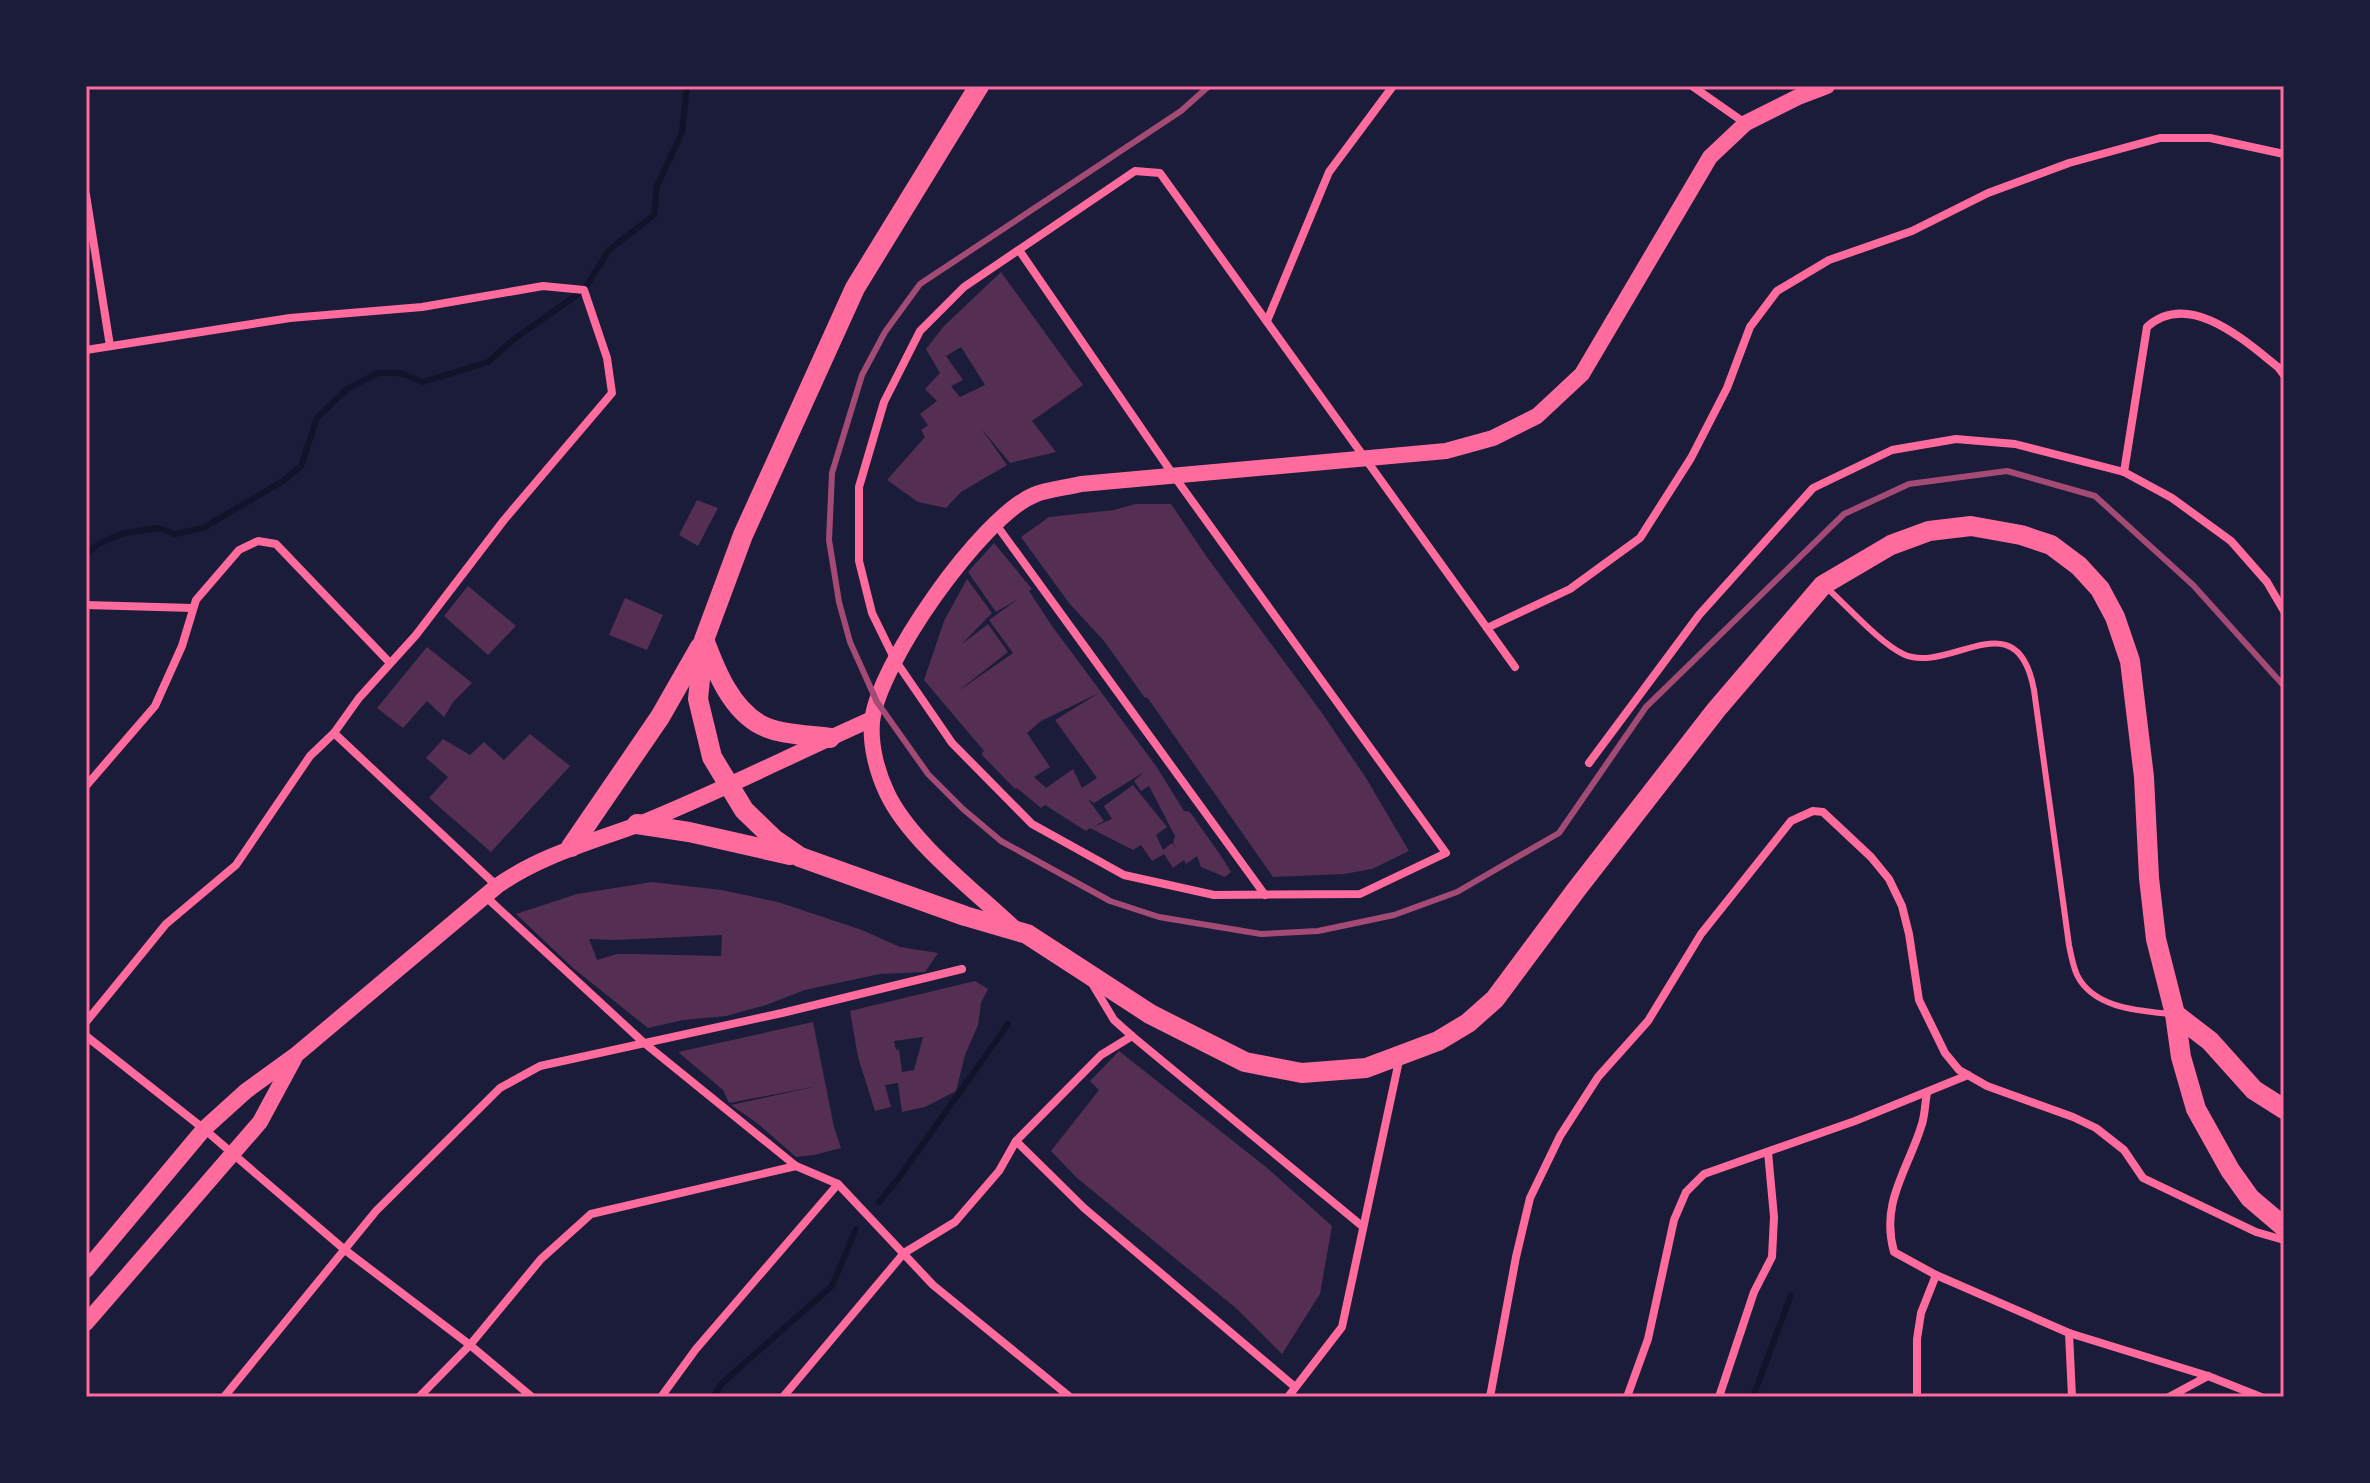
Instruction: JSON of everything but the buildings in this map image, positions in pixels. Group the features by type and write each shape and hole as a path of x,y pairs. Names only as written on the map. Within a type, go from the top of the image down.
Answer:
{"main road":[{"path":"571,847 645,741 704,640 743,535 855,288 979,86"},
{"path":"1827,86 1746,123 1710,157 1582,374 1537,416 1493,438 1446,451 1081,484 1033,495 995,522 932,600 895,660 872,719 877,766 887,793 902,820 1016,930 1027,934 1150,1014 1245,1062 1302,1073 1366,1068 1438,1041 1495,999 1716,710 1823,585 1891,545 1929,531 1971,526 2021,535 2051,545 2079,566 2100,589 2115,617 2130,661 2144,777 2149,878 2156,939 2175,1014 2181,1057 2196,1109 2230,1170 2250,1198 2284,1227"},
{"path":"704,640 717,673 736,703 761,725 830,738"},
{"path":"704,640 698,699 712,757 744,810 774,839 800,857"},
{"path":"86,1270 204,1129 246,1091 297,1054 522,869 727,786 872,719"},
{"path":"637,824 689,832 800,857 965,916 1027,934"},
{"path":"2175,1014 2210,1041 2254,1090 2284,1109"},
{"path":"86,1323 260,1122 297,1054"}],"street":[{"path":"1692,86 1746,123"},
{"path":"1267,321 1329,172 1392,87"},
{"path":"1487,628 1570,589 1640,538 1691,458 1727,388 1750,327 1777,291 1829,260 1912,231 2001,188 2069,163 2160,138 2210,138 2284,154"},
{"path":"1019,250 1174,476 1446,853 1360,894 1214,895 1124,875 1032,824 952,743 895,660 872,613 859,561 859,487 884,402 920,331 964,287 1135,171 1160,173 1515,667"},
{"path":"86,195 110,346"},
{"path":"86,350 290,318 422,307 543,286 584,290 607,358 612,393 504,520 416,635 359,698 334,733 310,756 236,865 166,924 86,1022"},
{"path":"2124,472 2147,327 2156,318 2183,312 2226,327 2284,375"},
{"path":"1589,763 1699,615 1813,488 1892,450 1956,439 2015,444 2124,472 2172,498 2231,541 2267,582 2284,611"},
{"path":"995,522 1265,895"},
{"path":"86,786 155,706 182,646 196,600 239,550 258,541 276,544 390,663"},
{"path":"86,605 193,608"},
{"path":"334,733 643,1042 796,1166 838,1184 933,1285 1070,1397"},
{"path":"1490,1397 1530,1198 1560,1136 1598,1077 1648,1021 1701,934 1791,821 1813,811 1823,812 1871,857 1889,879 1902,906 1909,934 1919,1000 1945,1053 1959,1070 1987,1086 2096,1128 2124,1150 2143,1178 2256,1232 2284,1240"},
{"path":"224,1397 376,1211 500,1088 540,1066 782,1013 962,969"},
{"path":"1087,974 1114,1020 1362,1226"},
{"path":"86,1036 204,1129 345,1250 470,1345 532,1397"},
{"path":"783,1397 904,1253 955,1222 999,1171 1016,1141 1101,1055 1132,1036"},
{"path":"1288,1397 1342,1327 1400,1055"},
{"path":"1627,1397 1648,1339 1674,1220 1686,1192 1704,1174 1927,1093 1968,1075"},
{"path":"1927,1093 1923,1122 1891,1203 1888,1230 1894,1252 1936,1275 2069,1333 2208,1376 2261,1397"},
{"path":"1016,1141 1084,1208 1295,1387"},
{"path":"1719,1397 1749,1304 1772,1257 1774,1217 1768,1152"},
{"path":"419,1397 470,1345 541,1259 591,1214 796,1166"},
{"path":"661,1397 696,1349 838,1184"},
{"path":"1917,1397 1921,1313 1936,1275"},
{"path":"2069,1333 2072,1397"},
{"path":"2169,1397 2208,1376"}],"lane":[{"path":"1823,585 1904,655 1926,658 1995,643 2019,652 2030,669 2034,690 2069,945 2078,977 2099,998 2129,1010 2175,1014"}],"waterway":[{"path":"86,554 100,543 124,533 159,528 175,534 203,528 283,481 301,466 317,418 347,389 378,373 400,373 423,382 488,362 514,339 584,290 609,250 654,215 657,186 682,132 687,86"},
{"path":"879,1202 1008,1024"},
{"path":"714,1397 721,1384 832,1286 856,1229"},
{"path":"1753,1397 1791,1295"}],"railway":[{"path":"1209,86 1181,111 920,284 885,332 862,375 832,473 829,540 839,602 850,642 877,702 928,774 1001,841 1110,901 1159,917 1261,934 1318,931 1394,915 1457,892 1559,833 1646,707 1844,514 1909,484 2007,471 2095,496 2193,585 2284,686"}]}
